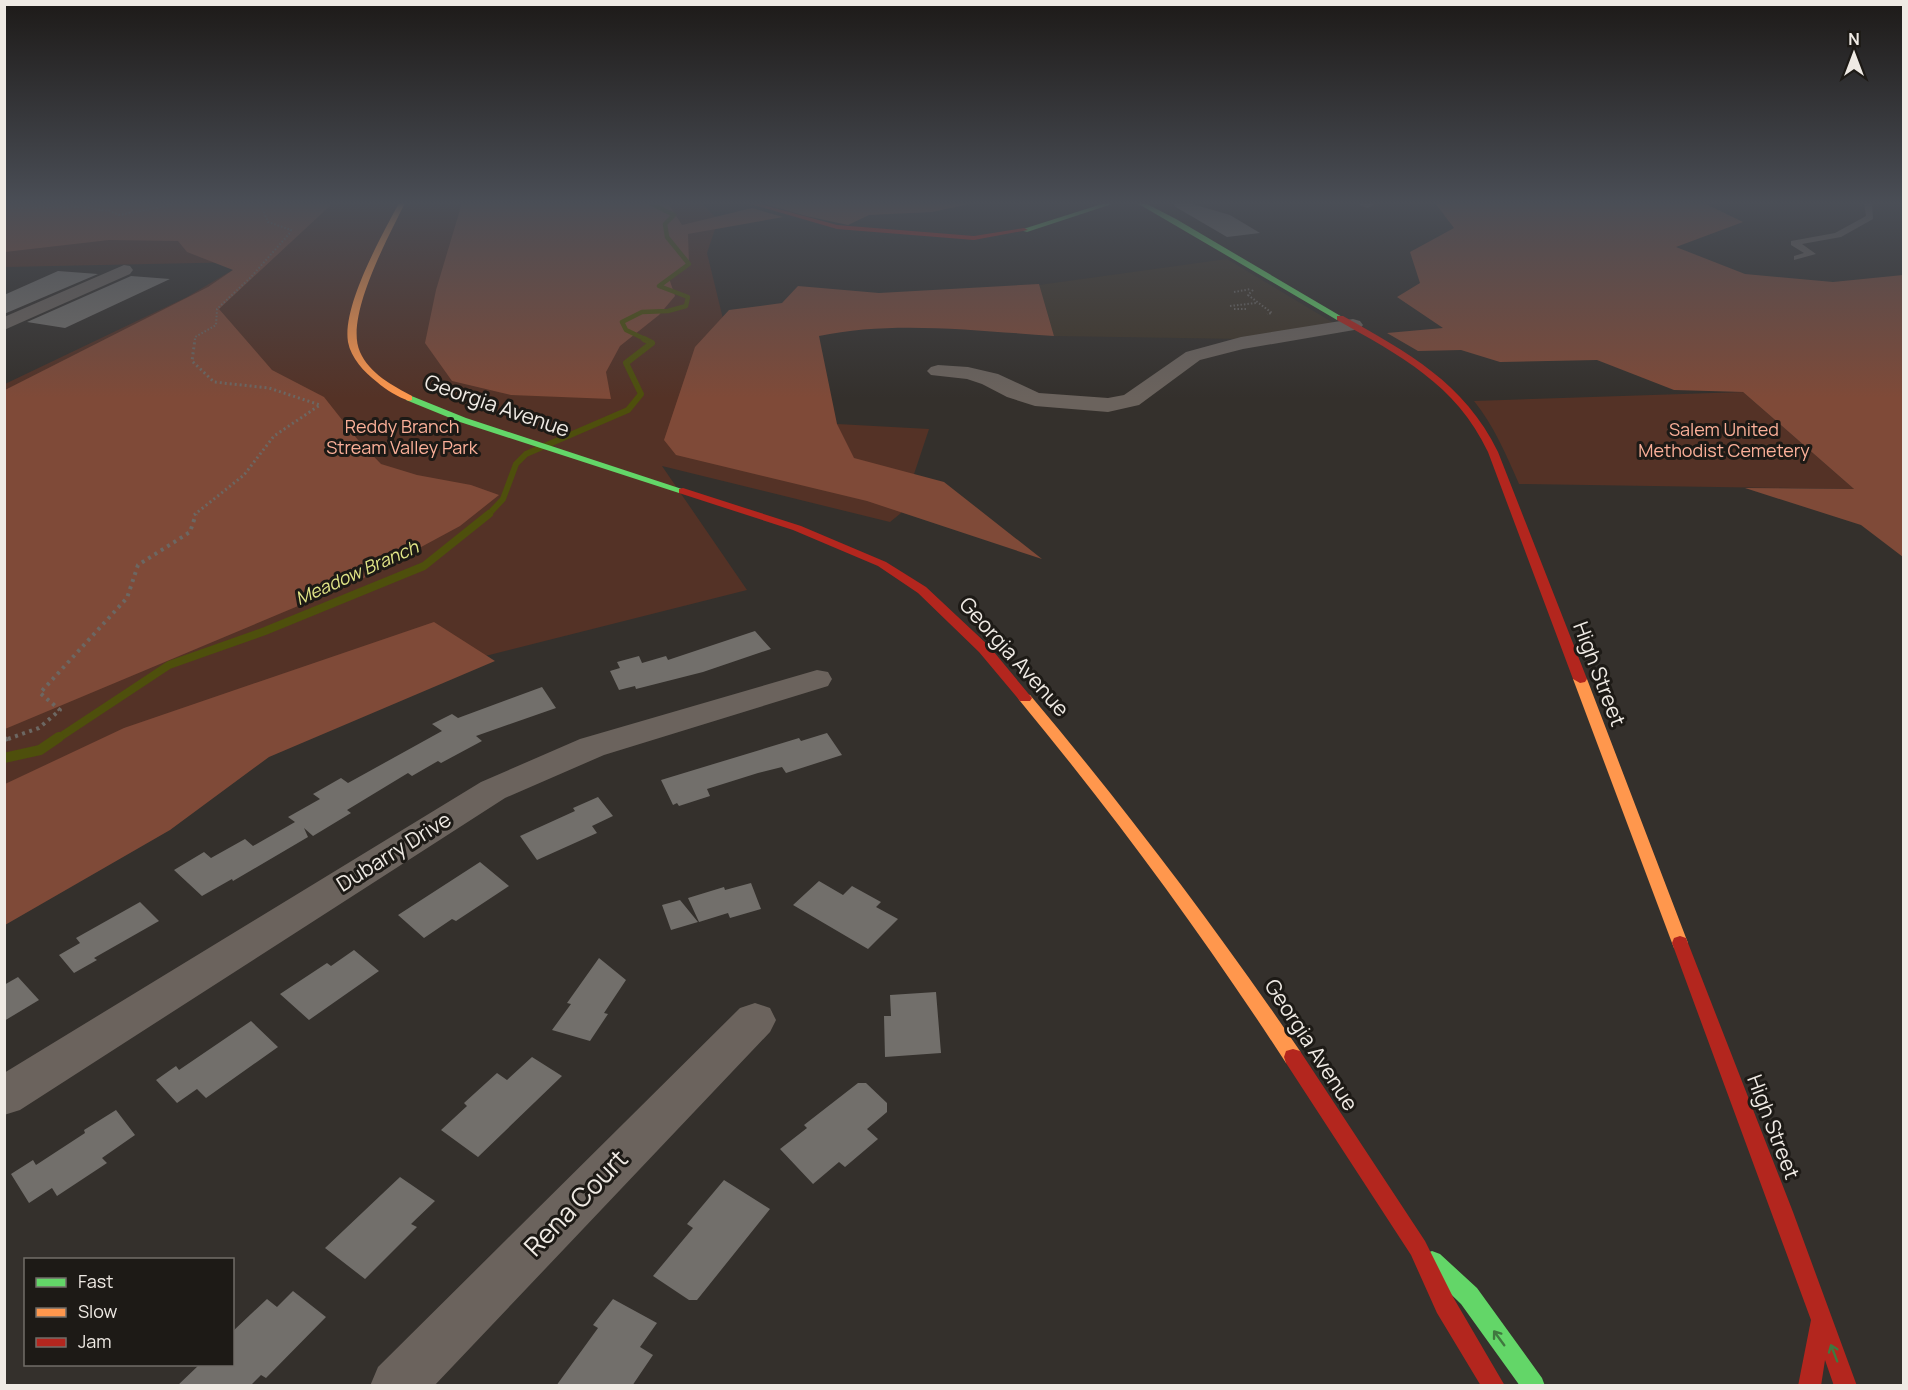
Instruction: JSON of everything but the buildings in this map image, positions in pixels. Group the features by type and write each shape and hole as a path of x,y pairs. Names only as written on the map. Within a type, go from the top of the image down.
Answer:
{"main road":[{"name":"Georgia Avenue","path":"370,268 352,325 351,339 354,350 365,367 386,386 422,404 517,438 797,528 882,564 922,590 984,649 1084,767 1242,979 1418,1248 1445,1305 1494,1386"},
{"name":"High Street","path":"1256,268 1415,362 1443,383 1463,403 1486,437 1779,1201 1846,1386"},
{"name":"Georgia Avenue","path":"1418,1248 1468,1296 1534,1386"},
{"path":"1809,1386 1822,1320"}],"street":[{"path":"4,324 124,270"},
{"path":"938,370 968,373 990,379 1015,393 1035,399 1063,404 1108,405 1131,400 1193,356 1241,343 1353,325"},
{"name":"Dubarry Drive","path":"4,1096 493,790 592,747 817,679"},
{"name":"Rena Court","path":"397,1386 755,1020"}],"path":[{"path":"4,740 39,728 60,710 40,693 127,598 138,565 190,532 194,515 244,475 274,436 320,405 299,395 236,383 214,382 192,361 195,337 216,325 217,309 260,268"},
{"path":"1234,292 1252,289"},
{"path":"1253,299 1272,313 1267,314"},
{"path":"1230,306 1256,303"},
{"path":"1234,309 1248,309"}],"shaded area":[{"path":"228,268 263,268 219,309 272,370 324,397 358,440 381,464 417,475 471,485 499,495 460,526 360,580 5,729 5,390 208,287 233,270"},
{"path":"443,268 683,268 669,278 675,296 659,315 620,346 606,372 611,399 511,395 452,381 425,343"},
{"path":"1163,268 1242,268 1337,325 1243,339 1054,336 1039,285"},
{"path":"1415,268 1729,268 1745,274 1833,282 1903,275 1903,557 1861,525 1745,488 1854,489 1743,392 1674,390 1597,360 1500,362 1461,350 1418,351 1387,333 1443,328 1397,297 1420,283"},
{"path":"1039,284 1054,336 906,328 847,331 819,336 837,424 854,458 944,482 1042,559 867,501 676,455 664,440 695,347 729,310 782,303 798,286 879,293"},
{"path":"434,622 495,661 269,757 170,830 5,925 5,784 124,728"}],"green space":[{"name":"Reddy Branch Stream Valley Park","path":"236,268 711,268 725,327 819,423 929,429 901,513 890,522 662,466 747,590 434,669 5,886 5,384 187,297"},
{"name":"Salem United Methodist Cemetery","path":"1743,392 1854,489 1519,484 1494,430 1474,401"}],"waterway":[{"name":"Meadow Branch","path":"647,340 626,330 622,322 642,312 668,311 686,306 688,297 659,286 684,268"},
{"name":"Meadow Branch","path":"489,514 503,499 516,464 526,454 628,410 641,394 626,363 652,343 644,339"},
{"name":"Meadow Branch","path":"57,739 169,665 265,631 424,566 489,514"},
{"name":"Meadow Branch","path":"4,758 40,750 59,737"}],"traffic: fast":[{"path":"1255,268 1340,318"},
{"path":"409,398 463,420 683,491"},
{"path":"1432,1261 1469,1296 1534,1386"}],"traffic: slow":[{"path":"371,268 355,311 352,341 355,351 366,368 382,382 409,398"},
{"path":"1580,679 1680,943"},
{"path":"1025,698 1165,873 1293,1057"}],"traffic: jam":[{"path":"1340,318 1389,346 1438,379 1464,405 1476,422 1493,452 1580,679"},
{"path":"683,491 797,528 882,564 922,590 984,649 1025,698"},
{"path":"1680,943 1783,1212 1846,1386"},
{"path":"1293,1057 1418,1248 1445,1305 1494,1386"},
{"path":"1809,1386 1822,1320"}]}
